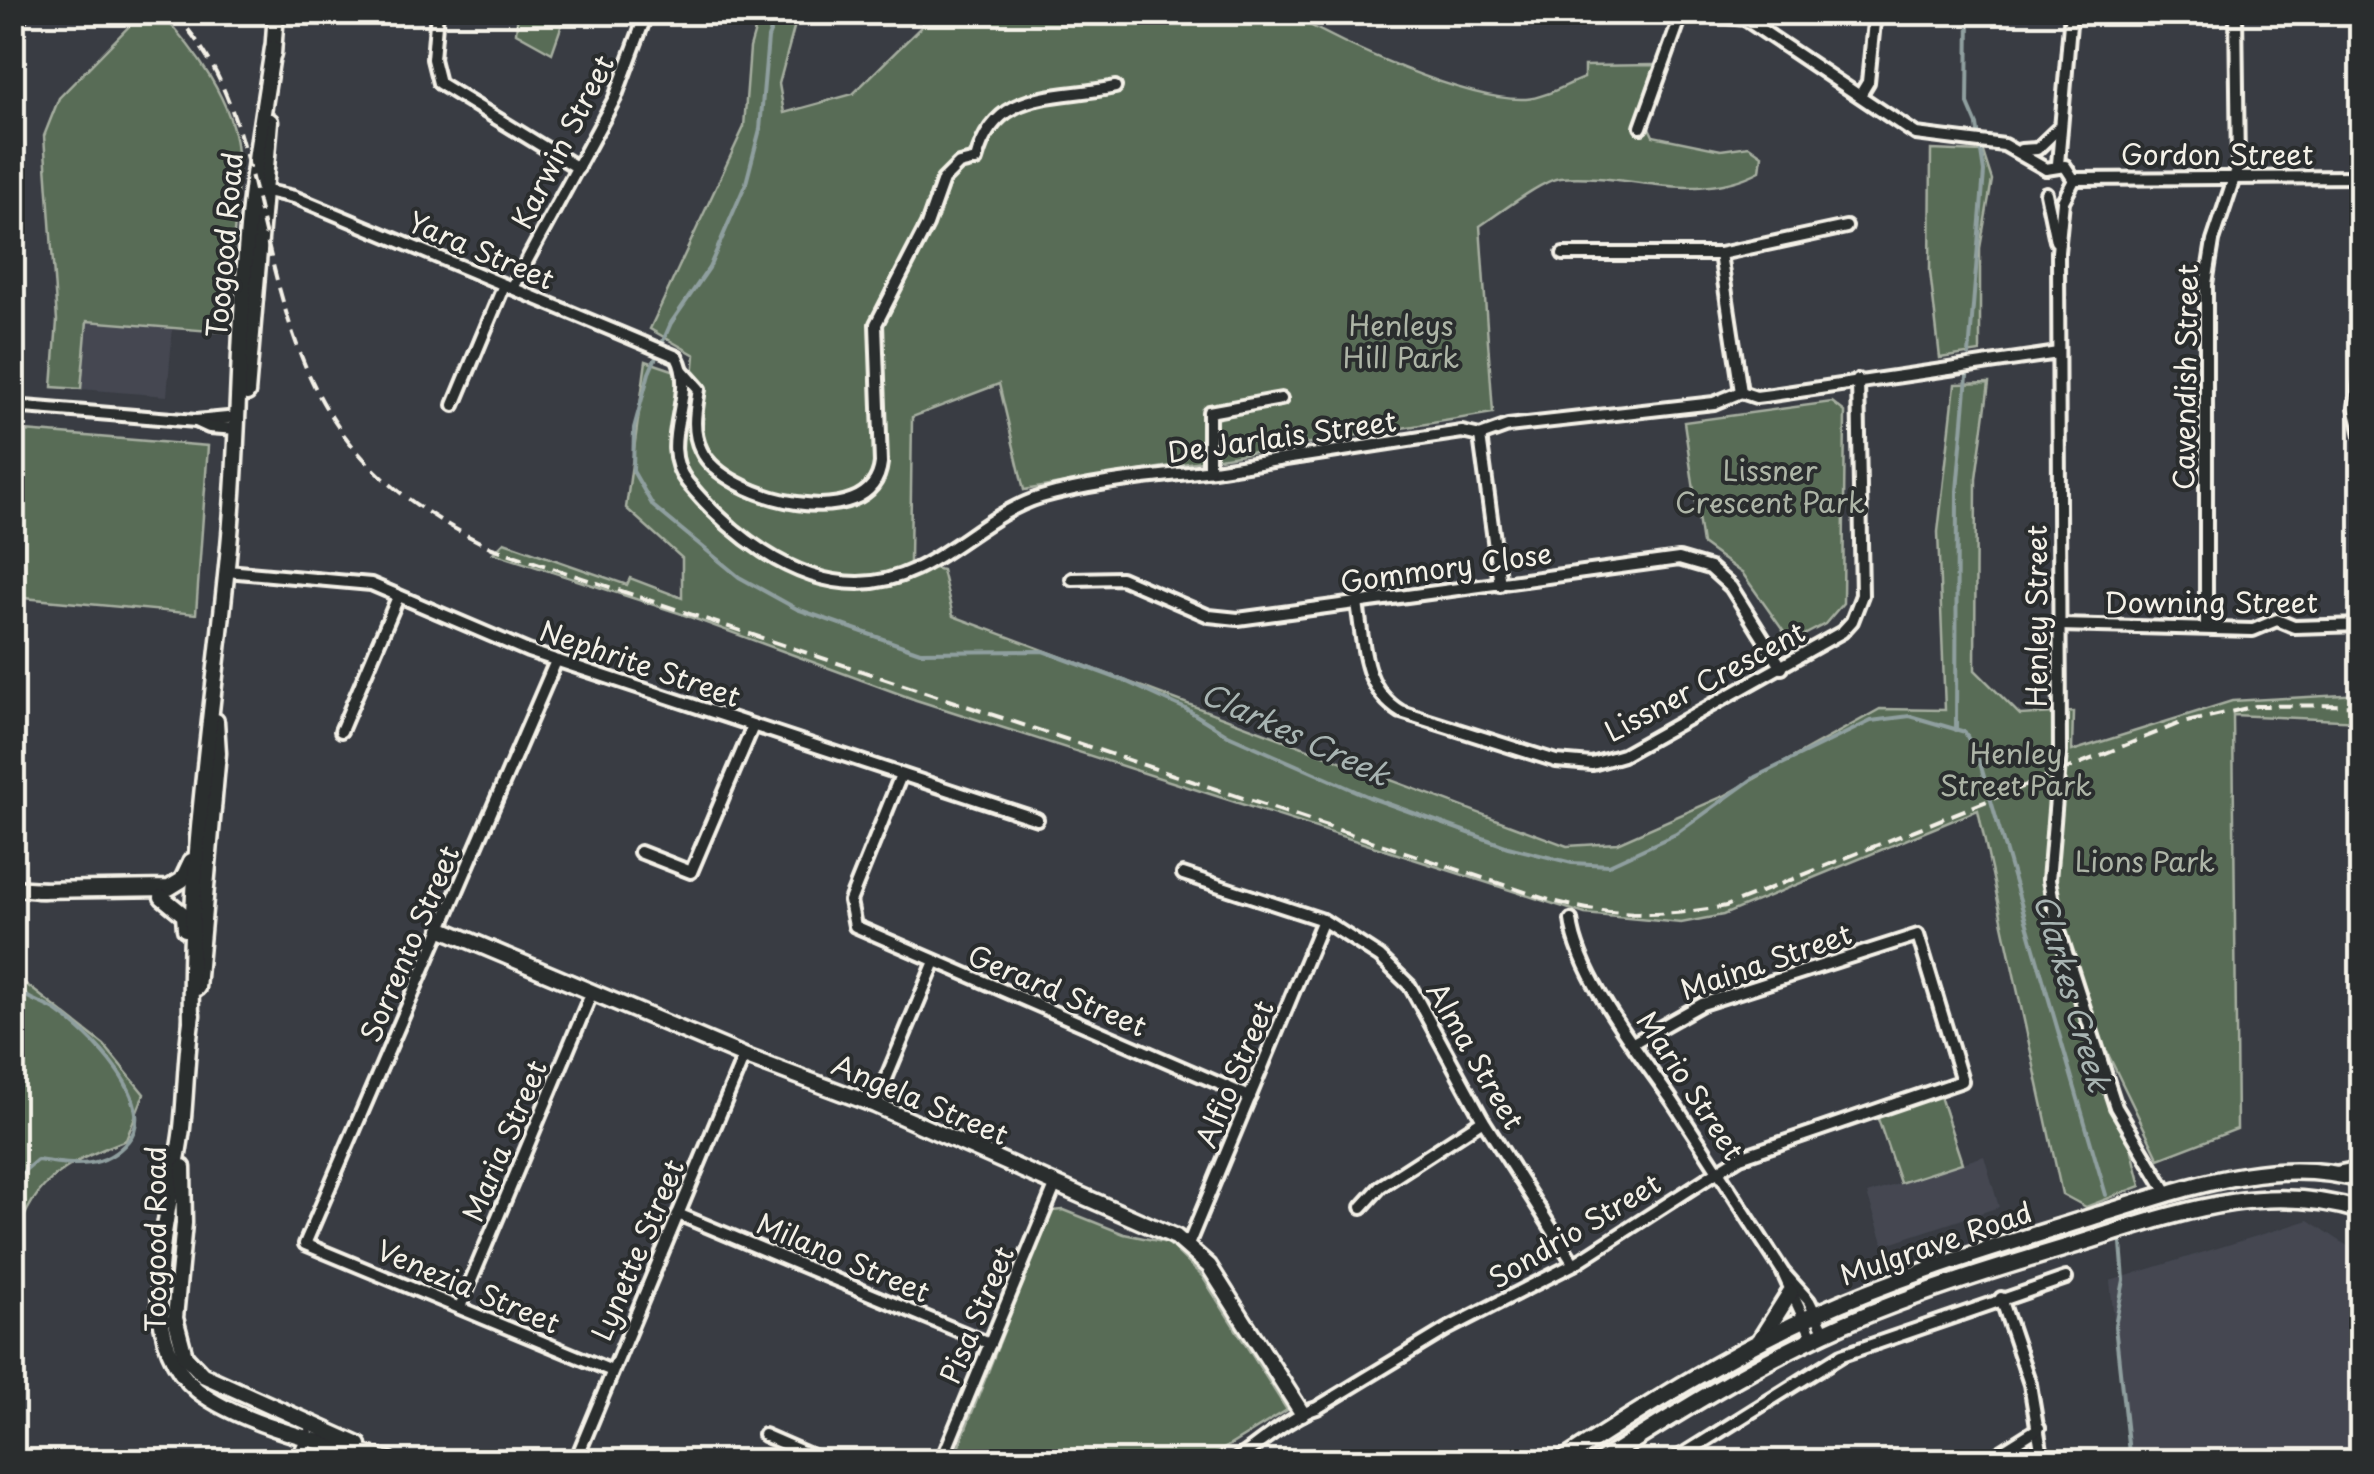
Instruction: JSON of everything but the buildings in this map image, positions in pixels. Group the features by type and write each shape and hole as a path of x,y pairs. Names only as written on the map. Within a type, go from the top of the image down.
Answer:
{"main road":[{"name":"Mulgrave Road","path":"1560,1462 1686,1381 1759,1342 1919,1272 2168,1194 2245,1174 2331,1173 2362,1180"},
{"name":"Mulgrave Road","path":"1600,1462 1712,1390 1819,1336 1956,1282 2199,1207 2270,1197 2312,1199 2361,1210"},
{"path":"1759,1342 1790,1294"}],"street":[{"path":"12,27 24,12"},
{"name":"Toogood Road","path":"199,898 218,753 215,705 276,12"},
{"path":"437,12 434,60 439,83 578,168"},
{"name":"Karwin Street","path":"454,405 508,286 615,98 647,12"},
{"path":"1641,128 1681,12 1745,18 1916,134 1994,142 2020,150 2046,169"},
{"path":"1860,95 1868,82 1875,12"},
{"path":"2058,164 2071,12"},
{"name":"Cavendish Street","path":"2206,626 2206,284 2238,166 2236,12"},
{"path":"682,370 699,389 695,432 699,446 723,475 763,496 801,505 826,505 862,493 878,479 881,463 876,324 927,225 943,180 960,164 976,160 984,132 999,114 1035,100 1115,87"},
{"path":"2020,150 2037,148 2061,126"},
{"path":"2058,164 2070,170 2073,179 2068,193 2057,197 2046,192 2041,182 2046,169 2058,164"},
{"name":"Gordon Street","path":"2073,179 2362,177"},
{"name":"Yara Street","path":"260,190 294,196 674,356"},
{"name":"Henley Street","path":"2046,192 2058,252"},
{"name":"Henley Street","path":"2068,193 2058,252 2059,771 2048,859 2054,912 2116,1106 2168,1194"},
{"path":"1563,254 1720,254 1846,227"},
{"path":"1720,254 1741,392"},
{"name":"De Jarlais Street","path":"674,356 682,370 674,435 684,477 758,548 788,567 829,581 862,584 902,576 936,560 1006,510 1044,496 1462,432 1480,436 1508,426 1724,402 1741,392 1756,397 2058,353"},
{"path":"2362,371 2356,384 2355,407 2362,435"},
{"name":"Lissner Crescent","path":"1357,603 1370,680 1388,704 1401,712 1574,765 1623,756 1842,632 1858,609 1862,594 1858,380"},
{"path":"1209,470 1208,412 1281,399"},
{"path":"12,406 196,421 209,427 240,423"},
{"path":"1480,436 1500,585"},
{"name":"Gommory Close","path":"1072,579 1121,578 1209,616 1238,620 1679,559 1710,568 1732,587 1782,668"},
{"name":"Nephrite Street","path":"226,571 351,581 556,660 1037,819"},
{"path":"341,731 398,597"},
{"name":"Downing Street","path":"2060,626 2206,626 2253,630 2278,620 2294,626 2362,626"},
{"name":"Sorrento Street","path":"305,1244 556,660"},
{"name":"Toogood Road","path":"215,705 204,751 198,839 200,965 164,1258 160,1312 166,1346 198,1391 306,1438 392,1461"},
{"path":"640,852 691,872 752,726"},
{"name":"Gerard Street","path":"901,775 850,901 851,920 862,932 1250,1097"},
{"path":"36,890 169,888 186,874 198,839"},
{"name":"Alma Street","path":"1183,874 1324,920 1380,958 1410,986 1483,1120 1574,1264"},
{"path":"12,888 199,898"},
{"path":"162,896 185,918 187,1070"},
{"name":"Alfio Street","path":"1188,1245 1324,920"},
{"name":"Mario Street","path":"1571,920 1574,939 1587,966 1819,1336"},
{"name":"Angela Street","path":"442,929 744,1056 875,1105 1188,1245 1209,1266 1302,1413"},
{"name":"Maina Street","path":"1633,1042 1702,1004 1918,935 1962,1080"},
{"path":"875,1105 934,964"},
{"name":"Maria Street","path":"460,1308 592,992"},
{"name":"Lynette Street","path":"574,1462 744,1056"},
{"name":"Sondrio Street","path":"1232,1462 1290,1426 1302,1413 1317,1408 1447,1329 1574,1264 1718,1170 1770,1144 1962,1080"},
{"path":"1362,1208 1381,1186 1483,1120"},
{"name":"Toogood Road","path":"182,1131 184,1222 176,1318 185,1356 203,1375 392,1461"},
{"path":"2331,1173 2362,1167"},
{"name":"Pisa Street","path":"941,1462 1055,1186"},
{"name":"Milano Street","path":"678,1214 990,1344"},
{"name":"Venezia Street","path":"305,1244 612,1371"},
{"name":"Mario Street","path":"1782,1272 1790,1294 1810,1317"},
{"path":"1671,1462 1842,1354 2066,1278"},
{"path":"2000,1298 2030,1384 2043,1462"},
{"path":"296,1462 312,1424"},
{"path":"1985,1462 2039,1428"},
{"path":"764,1435 826,1462"}],"shaded area":[{"path":"87,321 173,327 167,396 81,389"},
{"path":"1984,1156 1999,1207 1884,1245 1867,1194"},
{"path":"2309,1220 2361,1255 2361,1461 2128,1461 2110,1281"}],"green space":[{"path":"143,12 160,13 186,42 220,96 234,135 237,198 223,332 87,321 81,389 52,387 57,321 44,136 59,98"},
{"path":"518,12 566,13 552,53 516,33"},
{"path":"760,13 798,13 779,84 784,113 853,94 923,25 917,13 1288,13 1339,40 1438,81 1471,91 1526,99 1584,78 1584,66 1655,65 1640,109 1653,136 1721,150 1749,146 1762,155 1760,171 1710,186 1585,177 1552,180 1480,226 1493,413 1024,490 999,384 912,417 910,562 942,570 953,616 1567,846 1617,843 1724,796 1880,709 1945,710 1938,532 1955,384 1989,383 1976,478 1975,670 2020,715 2073,712 2072,751 2232,701 2361,694 2361,721 2233,715 2237,1129 2159,1159 2107,1052 2141,1186 2086,1207 2062,1194 1978,810 1723,915 1681,923 1585,914 916,700 679,613 493,553 504,542 627,585 630,578 682,598 682,558 626,508 646,361 693,377 695,355 650,329 744,127 750,48"},
{"path":"1931,150 1983,152 1992,180 1980,248 1980,352 1940,358 1930,272"},
{"name":"Lissner Crescent Park","path":"1832,402 1845,412 1843,603 1825,624 1791,642 1743,574 1702,544 1684,422"},
{"path":"12,430 208,446 196,614 13,597"},
{"path":"13,974 104,1045 144,1094 126,1140 67,1168 39,1193 19,1228 13,1252"},
{"path":"1940,1096 1962,1163 1900,1183 1877,1116"},
{"path":"1064,1210 1124,1234 1168,1243 1202,1276 1287,1410 1204,1461 953,1461 1051,1211"}],"waterway":[{"name":"Clarkes Creek","path":"778,12 768,38 760,129 746,183 709,268 671,323 649,373 634,428 633,471 653,506 739,577 797,609 920,652 1043,651 1127,682 1186,709 1228,735 1369,797 1508,847 1572,863 1609,865 1676,834 1755,777 1871,721 1910,716 1965,732 1980,763 2106,1195"},
{"path":"1969,12 1968,104 1977,125 1984,172 1969,355"},
{"path":"1956,730 1957,491 1967,376"},
{"path":"12,984 58,1012 87,1036 117,1070 135,1107 135,1125 118,1151 87,1164 37,1160 18,1176 12,1195"},
{"name":"Clarkes Creek","path":"2121,1243 2124,1280 2115,1326 2130,1462"}],"railway":[{"path":"173,12 190,31 225,91 247,158 283,301 321,399 349,441 385,480 432,515 492,548 1546,899 1635,914 1726,906 2178,724 2256,706 2362,705"}],"park label":[{"name":"Henleys Hill Park","path":"1401,342"},
{"name":"Henley Street Park","path":"2016,770"},
{"name":"Lions Park","path":"2145,862"}]}
